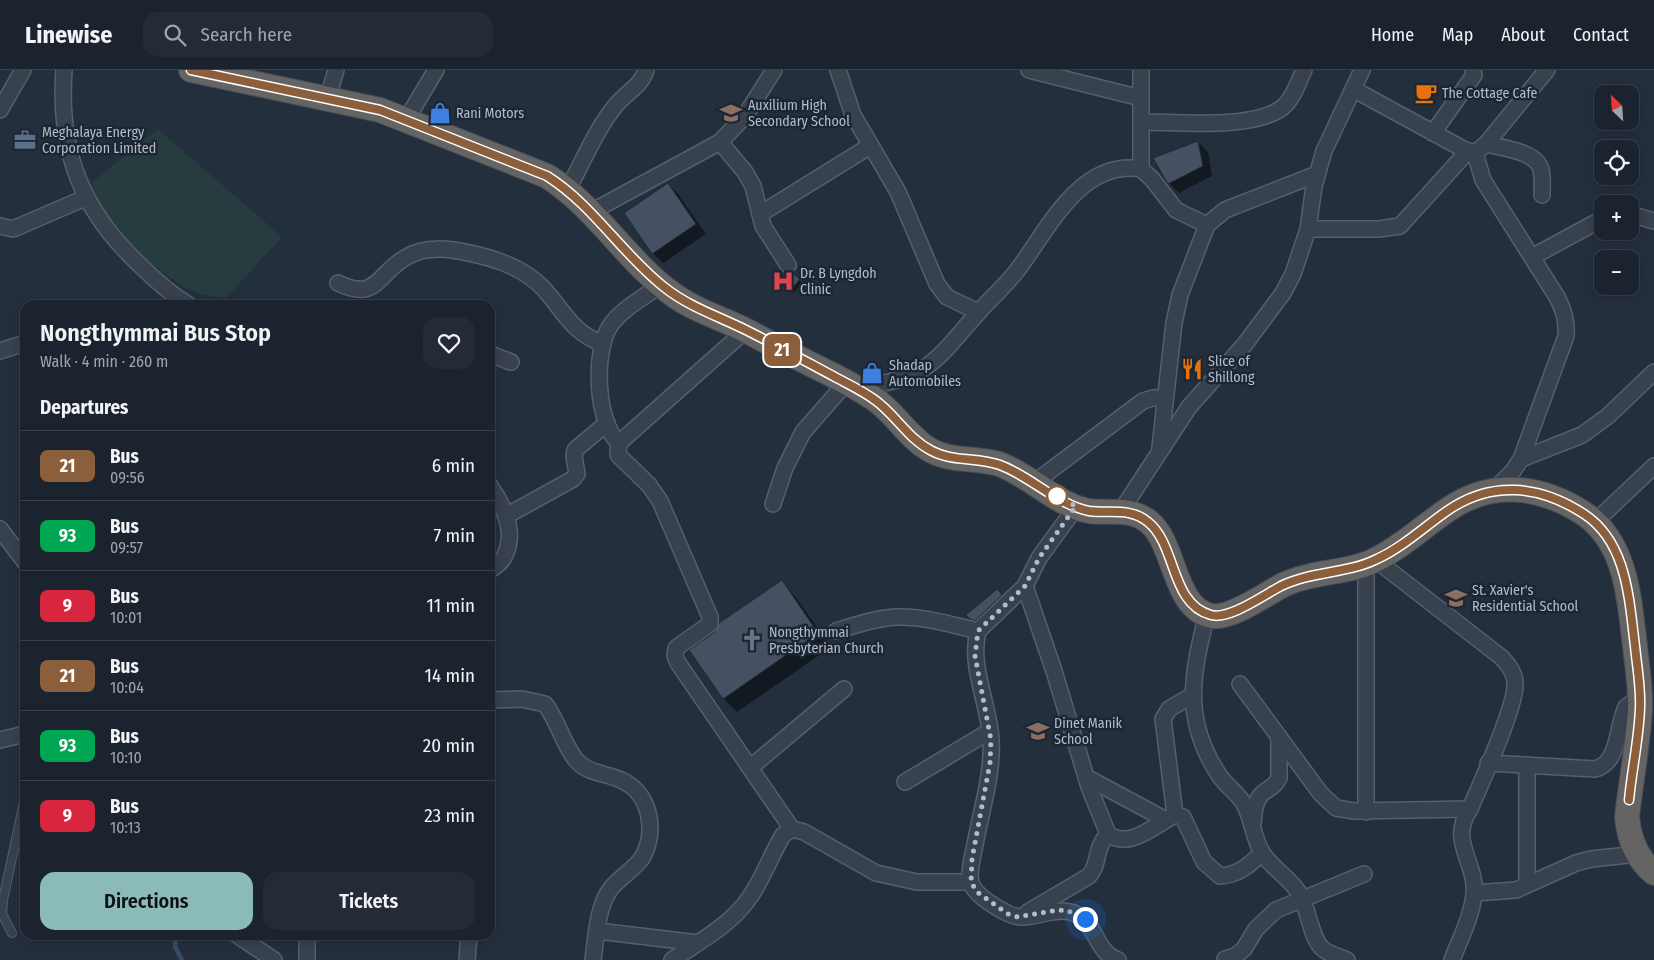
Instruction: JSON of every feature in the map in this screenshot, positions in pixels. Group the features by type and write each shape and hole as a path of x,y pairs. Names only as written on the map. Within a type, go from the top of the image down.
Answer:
{"highway":[{"path":"191,70 380,110 517,162 547,176 568,189 645,271 676,297 702,311 746,330 875,399 917,442 935,453 953,458 995,463 1036,482 1076,506 1090,511 1121,511 1137,515 1148,521 1159,533 1182,588 1197,608 1215,617 1229,613 1299,578 1371,562 1402,545 1458,504 1493,491 1524,489 1539,492 1570,506 1595,522 1611,543 1624,572 1640,698 1629,800 1629,832 1638,854 1654,873"}],"street":[{"path":"0,110 23,70"},
{"path":"64,70 64,113 69,145 85,198 100,222 119,246 152,276 183,300"},
{"path":"328,98 336,70"},
{"path":"406,120 436,70"},
{"path":"568,189 607,118 616,105 642,81 646,70"},
{"path":"591,212 720,142 745,116 774,70"},
{"path":"838,70 853,115 898,192 941,291 947,297 978,312"},
{"path":"1029,70 1140,98"},
{"path":"1141,70 1141,169"},
{"path":"1141,122 1243,122 1261,118 1285,106 1294,94 1304,70"},
{"path":"1121,511 1189,407 1245,344 1283,293 1293,274 1308,229 1317,174 1324,151 1362,70"},
{"path":"1433,133 1474,75 1473,70"},
{"path":"1308,229 1379,229 1400,226 1476,150 1547,70"},
{"path":"1353,90 1433,133 1476,150 1524,154 1536,160 1541,169 1542,194"},
{"path":"720,142 745,172 753,186 760,214 769,238 788,264"},
{"path":"760,214 870,146"},
{"path":"1476,150 1483,180 1557,297 1565,312 1567,325 1566,336 1521,459 1513,471 1493,491"},
{"path":"773,504 785,468 802,432 850,385 893,382 921,370 937,359 1016,271 1070,198 1082,186 1101,175 1121,169 1141,169 1152,179 1176,210 1207,225"},
{"path":"1160,450 1174,322 1180,295 1207,225 1225,210 1317,174"},
{"path":"0,226 13,229 85,198"},
{"path":"1639,217 1654,221"},
{"path":"1532,257 1594,223"},
{"path":"338,284 352,290 362,291 370,288 404,258 417,252 433,249 477,255 508,264 528,276 543,288 564,317 582,334 603,344"},
{"path":"618,443 610,436 606,423 598,374 603,344 611,325 618,317 660,285"},
{"path":"746,330 618,443 618,455 649,485 660,501 710,617 710,624 676,648 675,656 792,829 804,832 876,873 916,882 971,882"},
{"path":"0,351 20,345"},
{"path":"495,356 511,362"},
{"path":"1521,459 1582,435 1608,416 1654,372"},
{"path":"1036,482 1143,401 1153,398 1165,398"},
{"path":"506,516 573,479 577,474 574,456 576,450 606,423"},
{"path":"1595,522 1654,466"},
{"path":"495,495 506,516 510,532 504,559 495,566"},
{"path":"1076,506 1039,558 1025,586 978,631 975,656 990,731 990,763 972,859 971,882 977,892 1008,914 1018,917 1066,910 1085,919 1102,950 1109,957 1118,960"},
{"path":"0,529 20,555"},
{"path":"1371,562 1501,657 1510,667 1515,683 1512,702 1470,809 1463,820 1461,830 1474,893 1472,907 1452,960"},
{"path":"1366,812 1371,562"},
{"path":"1025,586 1054,671 1086,777 1108,834 1120,839 1135,837 1171,817"},
{"path":"1207,614 1194,667 1193,695 1196,721 1210,758 1220,776 1243,802 1262,853 1298,890 1304,900 1322,954 1347,960"},
{"path":"836,631 868,621 896,617 928,620 978,631"},
{"path":"1240,684 1328,802 1336,808 1366,812 1470,809"},
{"path":"751,767 844,689"},
{"path":"1171,817 1163,719 1169,709 1193,695"},
{"path":"1488,763 1595,769 1604,767 1611,758 1626,707 1640,698"},
{"path":"495,700 522,699 545,704 577,760 590,770 629,784 645,803 650,818 651,834 646,850 638,863 607,895 593,960"},
{"path":"905,782 990,731"},
{"path":"0,740 20,735"},
{"path":"1252,825 1257,800 1262,793 1277,784 1279,778 1279,737"},
{"path":"1527,765 1527,885"},
{"path":"1086,777 1171,817 1183,817 1204,862 1212,871 1220,876 1232,876 1242,871 1262,853"},
{"path":"672,960 737,913 751,896 783,835 792,829"},
{"path":"1018,917 1094,871 1099,845 1108,834"},
{"path":"1474,893 1503,892 1527,885 1576,863 1608,856 1638,854"},
{"path":"1224,959 1235,956 1244,949 1256,929 1276,910 1364,874"},
{"path":"598,931 698,943"},
{"path":"244,940 274,960"},
{"path":"307,940 307,960"},
{"path":"467,960 469,940"}],"lane":[{"path":"12,933 5,923 2,914 3,900 20,820"}],"green space":[{"path":"158,129 282,237 226,298 196,293 163,272 147,259 118,229 97,197 92,182"}],"building":[{"path":"1198,141 1203,166 1168,184 1153,158"},
{"path":"668,183 696,224 652,254 624,213"},
{"path":"792,273 800,279 790,291 779,282 785,274"},
{"name":"Nongthymmai Presbyterian Church","path":"782,580 818,633 723,699 689,650 715,632 719,623"},
{"path":"997,589 1002,595 975,621 966,615"}],"waterway":[{"path":"176,940 175,947 182,960"}],"bus line":[{"name":"21","path":"191,70 281,90 357,103 517,162 547,176 568,189 645,271 676,297 702,311 746,330 875,399 917,442 935,453 953,458 995,463 1018,472 1058,498 1076,506 1090,511 1121,511 1137,515 1148,521 1159,533 1182,588 1190,601 1197,608 1215,617 1229,613 1299,578 1352,568 1376,560 1415,536 1445,512 1481,493 1524,489 1539,492 1559,500 1595,522 1611,543 1624,572 1640,689 1640,714 1629,800"}],"place":[{"name":"The Cottage Cafe","path":"1426,93"},
{"name":"Rani Motors","path":"440,113"},
{"name":"Auxilium High Secondary School","path":"731,113"},
{"name":"Meghalaya Energy Corporation Limited","path":"25,140"},
{"name":"Dr. B Lyngdoh Clinic","path":"783,281"},
{"name":"Slice of Shillong","path":"1192,369"},
{"name":"Shadap Automobiles","path":"872,373"},
{"name":"St. Xavier's Residential School","path":"1456,598"},
{"name":"Nongthymmai Presbyterian Church","path":"752,640"},
{"name":"Dinet Manik School","path":"1038,731"}],"route":[{"path":"1057,496 1076,506 1039,558 1025,586 978,631 975,643 975,656 991,740 990,763 972,859 971,882 977,892 1008,914 1018,917 1066,910 1085,919"}]}
